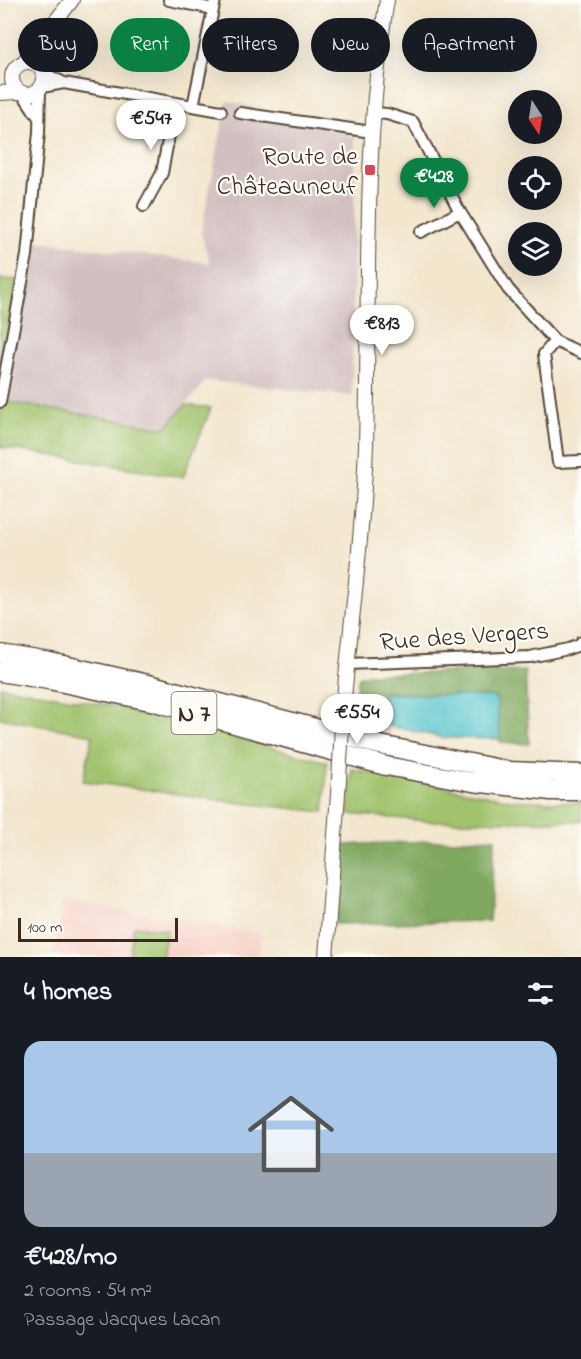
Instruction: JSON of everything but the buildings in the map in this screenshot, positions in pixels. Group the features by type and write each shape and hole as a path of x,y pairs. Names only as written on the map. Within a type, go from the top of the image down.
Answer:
{"highway":[{"name":"N 7","path":"0,654 50,662 148,684 380,745 510,771 581,774"},
{"name":"N 7","path":"0,672 155,702 386,765 473,782 551,791 581,791"}],"main road":[{"path":"58,18 72,0"},
{"path":"326,957 343,709 361,531 365,458 369,193 379,55 387,0"},
{"path":"0,84 18,66"},
{"path":"39,72 42,79"},
{"path":"0,93 35,93 42,79 42,72"},
{"path":"12,74 14,87 21,93"}],"street":[{"path":"169,0 214,5 193,106"},
{"path":"0,402 27,255 42,79 221,111"},
{"path":"21,93 39,118"},
{"path":"144,206 162,173 175,103"},
{"path":"240,113 372,132"},
{"path":"374,113 387,114 413,122 460,212 508,289 555,341 581,353"},
{"path":"421,232 460,212"},
{"path":"555,341 544,354 558,462 581,461"},
{"name":"Rue des Vergers","path":"347,664 530,657 568,649 581,642"}],"shaded area":[{"path":"227,101 355,137 352,396 206,381 165,428 4,401 35,241 210,263 201,233"},
{"path":"63,900 261,934 258,957 52,957"}],"green space":[{"path":"0,279 17,280 0,371"},
{"path":"0,401 165,428 186,405 211,408 183,477 0,447"},
{"path":"525,671 529,744 500,742 496,697 383,692 381,724 376,732 354,727 357,683 359,677 368,674"},
{"path":"0,686 117,707 327,762 324,812 83,781 93,735 0,718"},
{"path":"352,769 511,800 581,803 581,821 428,821 348,814"},
{"path":"495,838 489,921 335,924 343,845"},
{"path":"134,926 167,930 162,957 129,957"}],"water":[{"path":"385,693 496,697 500,739 444,738 381,724"}],"place":[{"name":"Route de Châteauneuf","path":"370,170"}]}
